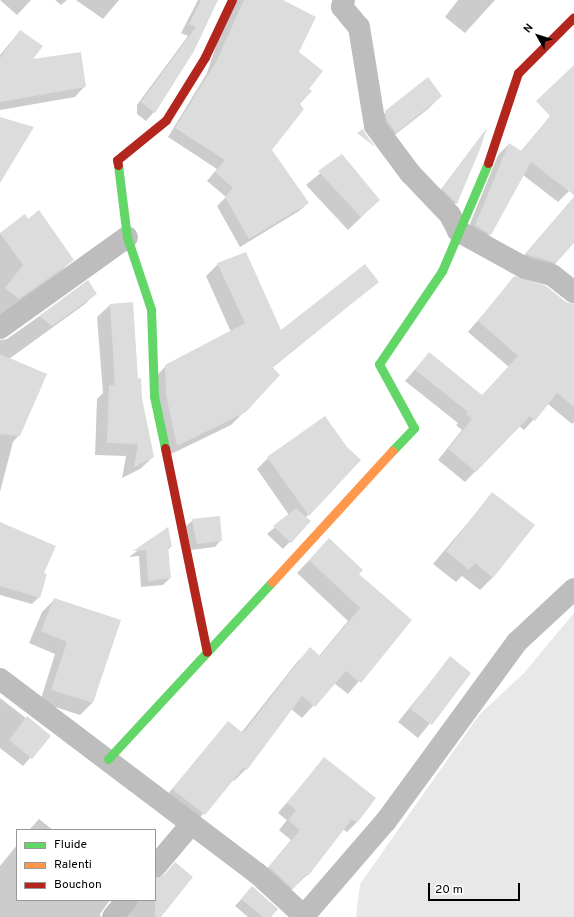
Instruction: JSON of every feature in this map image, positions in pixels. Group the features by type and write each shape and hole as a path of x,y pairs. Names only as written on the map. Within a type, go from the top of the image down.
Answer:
{"street":[{"path":"207,652 154,396 151,309 127,237 117,160 166,120 205,57 232,0"},
{"path":"344,0 342,7 359,27 375,126 410,173 450,215 458,231 525,268 552,274 574,292"},
{"path":"108,759 414,428 379,364 442,271 492,153 518,73 574,17"},
{"path":"0,328 127,237"},
{"path":"3,687 108,759 192,823 258,874 303,917 386,821 517,642 574,589"},
{"path":"156,866 192,823"},
{"path":"113,917 126,901"}],"shaded area":[{"path":"574,613 574,917 356,917 360,884 479,715 524,673"}],"building":[{"path":"201,0 218,0 194,51 155,113 141,102 196,27 189,24"},
{"path":"244,0 283,0 316,17 299,52 323,71 309,89 312,91 300,104 304,109 272,150 309,203 249,239 225,197 233,188 215,172 225,160 175,128 216,62"},
{"path":"20,30 43,46 33,59 81,52 86,87 0,102 0,58"},
{"path":"574,65 574,195 531,162 491,235 475,225 509,143 521,151 550,116 536,101"},
{"path":"428,77 442,96 396,133 387,121 385,111"},
{"path":"0,117 34,127 0,183"},
{"path":"487,128 480,149 457,204 442,189"},
{"path":"363,129 365,133 375,147 357,133"},
{"path":"342,154 380,200 361,217 318,171"},
{"path":"574,198 574,243 556,263 525,254"},
{"path":"39,210 74,260 19,299 5,288 23,265 0,233 25,214 28,219"},
{"path":"246,252 281,330 365,264 379,282 272,367 280,375 246,412 177,446 166,395 165,365 245,323 217,263"},
{"path":"514,276 546,286 566,302 574,304 574,407 557,393 535,421 530,416 476,472 448,449 472,419 466,414 468,412 415,370 429,352 482,395 518,356 478,321"},
{"path":"88,280 97,294 52,326 39,316"},
{"path":"133,302 138,379 141,378 142,398 154,457 134,467 138,444 107,443 109,385 115,386 110,304"},
{"path":"0,354 47,374 20,436 0,434"},
{"path":"325,416 347,447 361,460 309,516 267,457"},
{"path":"492,492 535,525 493,578 475,563 469,570 446,551"},
{"path":"296,508 311,521 291,543 273,526"},
{"path":"220,516 222,541 197,544 192,519"},
{"path":"0,522 56,546 44,573 47,574 40,598 0,586"},
{"path":"168,527 172,547 168,547 171,578 148,581 146,550 133,551"},
{"path":"329,538 363,570 359,574 412,620 361,683 346,671 315,707 302,696 247,770 244,767 205,815 172,789 228,721 243,733 310,647 320,656 360,608 309,560"},
{"path":"54,598 121,620 93,703 51,690 67,642 41,631"},
{"path":"450,656 471,673 432,725 410,709"},
{"path":"27,716 51,736 32,759 9,740"},
{"path":"324,757 376,798 357,823 352,819 308,876 306,874 293,889 269,867 300,830 288,820 296,810 287,803"},
{"path":"175,862 193,877 161,917 155,917 156,879 164,875"},
{"path":"252,886 278,909 271,917 263,917 241,899"}],"traffic: fast":[{"path":"392,451 414,428 379,364 442,271 488,163"},
{"path":"118,165 127,237 151,309 154,396 165,448"},
{"path":"108,759 272,582"}],"traffic: slow":[{"path":"272,582 392,451"}],"traffic: jam":[{"path":"118,165 117,160 166,120 205,57 232,0"},
{"path":"488,163 518,73 574,17"},
{"path":"165,448 207,652"}]}
